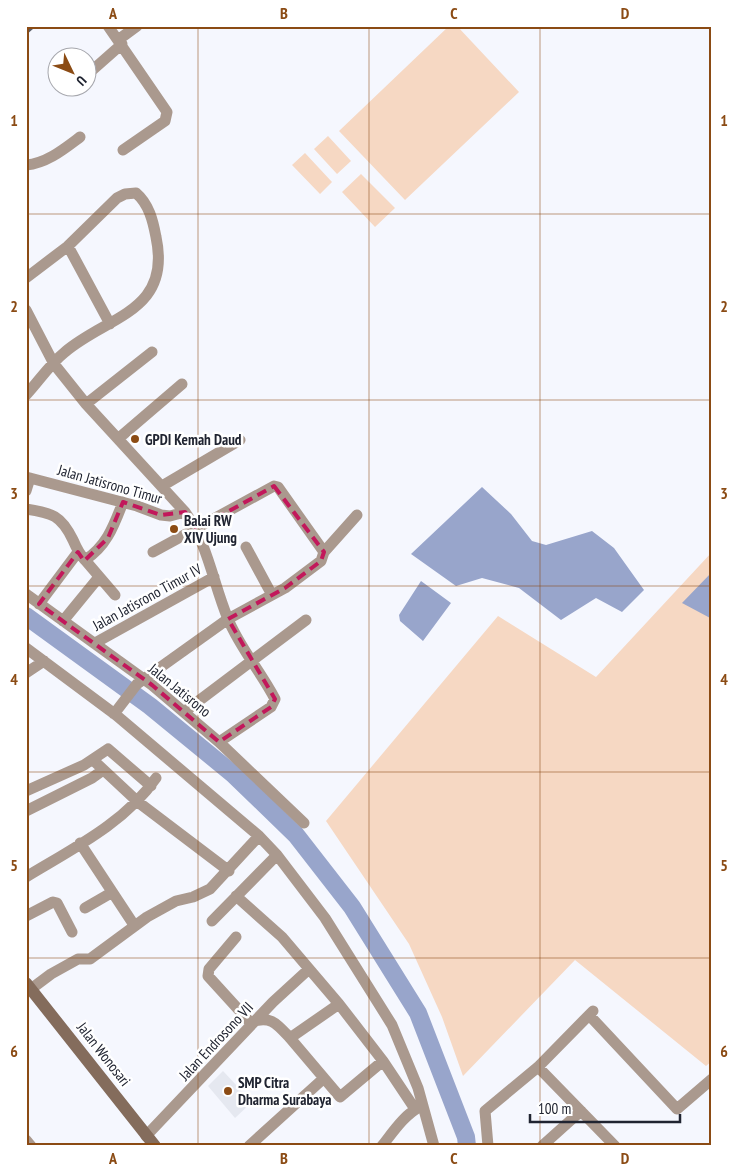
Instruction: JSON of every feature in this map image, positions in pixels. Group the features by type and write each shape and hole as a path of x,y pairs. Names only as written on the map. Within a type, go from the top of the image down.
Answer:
{"main road":[{"name":"Jalan Wonosari","path":"28,986 155,1146"}],"street":[{"path":"108,26 167,115 165,121 146,136 123,150"},
{"path":"98,64 137,26"},
{"path":"26,165 46,160 66,148 80,136"},
{"path":"26,278 68,246 117,198 125,194 136,193 147,206 153,222 160,259 154,280 145,298 129,314 64,352 26,395"},
{"path":"68,246 110,324"},
{"path":"26,310 54,364 86,404 185,512 197,529 228,619 251,662 276,699 271,707 219,742"},
{"path":"86,404 152,352"},
{"path":"119,438 182,384"},
{"path":"162,486 240,440"},
{"path":"26,491 28,477"},
{"name":"Jalan Jatisrono Timur","path":"28,477 123,502 161,515 170,516 185,512"},
{"path":"153,552 274,486 278,487 324,554"},
{"path":"40,604 82,556 96,552 108,538 123,502"},
{"path":"26,509 48,513 63,521 82,556 115,595"},
{"path":"116,710 140,682 228,619 272,596 321,561 324,554 357,515"},
{"path":"246,547 272,596"},
{"name":"Jalan Jatisrono Timur IV","path":"95,643 214,576"},
{"path":"63,621 99,577"},
{"name":"Jalan Jatisrono","path":"26,594 95,643 140,682 184,712 219,742 304,823"},
{"path":"184,712 306,620"},
{"path":"26,648 116,710 277,854 325,918 392,1025 434,1146"},
{"path":"26,673 44,661"},
{"path":"26,792 93,760 108,749 153,782 138,802 102,830 27,874"},
{"path":"93,760 138,802 229,870"},
{"path":"28,806 92,778 103,770"},
{"path":"28,986 78,960 90,959 134,925 176,901 193,897 210,889 259,836"},
{"path":"80,843 111,893 134,925"},
{"path":"212,921 277,854"},
{"path":"85,908 111,893"},
{"path":"236,896 282,937 339,1004 419,1107"},
{"path":"26,916 53,902 57,903 72,932"},
{"path":"236,937 209,969 208,976 248,1020 251,1022 269,1020 290,1038 341,1098 383,1061"},
{"name":"Jalan Endrosono VII","path":"146,1136 273,1002 309,969"},
{"path":"290,1038 339,1004"},
{"path":"488,1146 485,1111 538,1068 591,1013 677,1109 712,1079"},
{"path":"538,1068 615,1146"},
{"path":"249,1146 323,1079"},
{"path":"382,1146 419,1107"},
{"path":"542,1146 581,1110"},
{"path":"26,1140 31,1146"}],"highlighted area":[{"path":"274,486 324,552 321,561 285,588 228,619 275,699 271,707 219,742 152,685 39,604 78,552 84,561 108,538 123,502 161,515 185,512 197,529"}],"shaded area":[{"path":"449,26 457,26 519,92 405,200 339,131"},
{"path":"328,136 351,161 337,174 314,149"},
{"path":"305,153 332,182 320,194 292,165"},
{"path":"361,174 395,208 375,227 342,192"},
{"path":"712,552 712,1061 706,1066 575,960 463,1076 442,1017 409,944 326,821 498,616 596,677"},
{"name":"SMP Citra Dharma Surabaya","path":"223,1071 252,1102 235,1118 208,1086"}],"water":[{"path":"482,487 511,514 532,541 546,545 592,531 614,548 644,590 622,612 596,598 561,620 519,588 482,578 456,586 411,554"},
{"path":"712,572 712,619 682,603"},
{"path":"421,581 451,603 423,641 400,621 399,615"}],"waterway":[{"path":"26,616 150,706 233,774 296,835 352,907 418,1013 466,1137 467,1146"}],"railway":[{"path":"26,33 34,26"}],"place":[{"name":"GPDI Kemah Daud","path":"135,439"},
{"name":"Balai RW XIV Ujung","path":"174,529"},
{"name":"SMP Citra Dharma Surabaya","path":"228,1091"}]}
